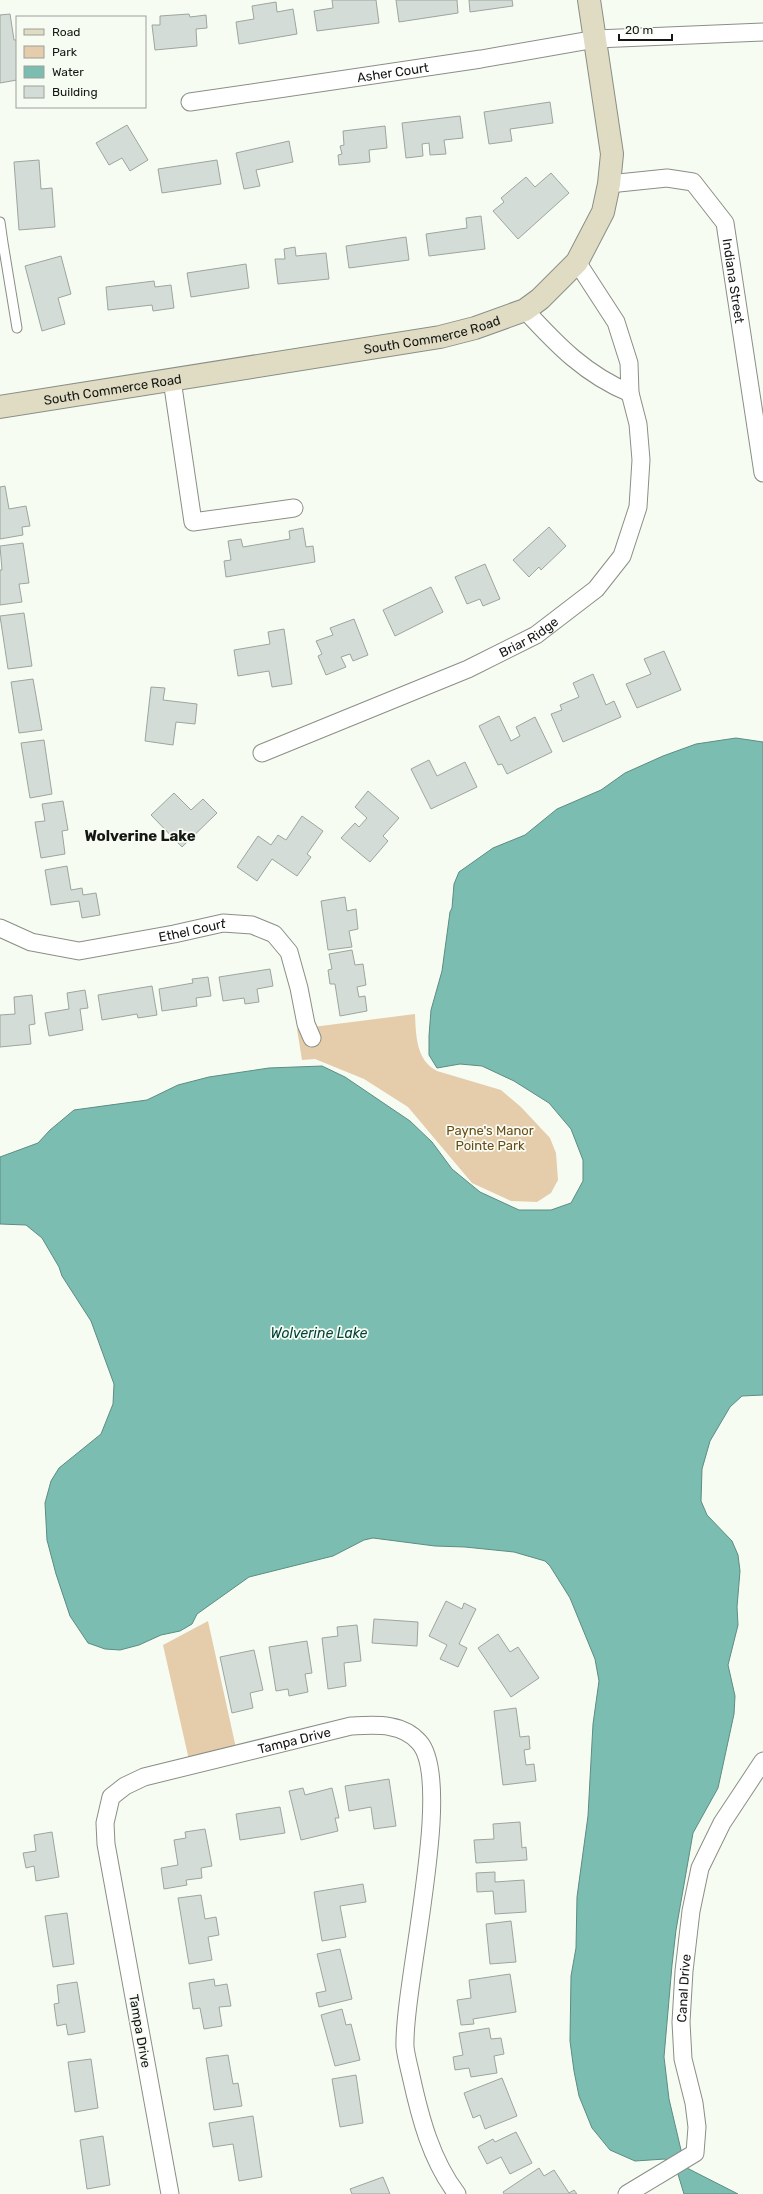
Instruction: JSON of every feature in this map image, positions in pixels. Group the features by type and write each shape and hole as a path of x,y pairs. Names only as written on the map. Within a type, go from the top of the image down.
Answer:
{"street":[{"name":"South Commerce Road","path":"0,407 440,337 476,328 525,310 540,299 577,262 603,212 610,184 612,154 589,0"},
{"name":"Asher Court","path":"190,102 481,59 596,39 763,32"},
{"name":"Indiana Street","path":"610,184 667,178 693,182 725,223 763,473"},
{"name":"Briar Ridge","path":"262,753 468,669 536,634 596,589 622,556 638,507 641,460 638,424 630,393 628,363 616,322 577,262"},
{"path":"525,310 565,352 607,384 630,393"},
{"path":"172,380 193,522 294,508"},
{"name":"Ethel Court","path":"0,928 31,942 79,951 174,934 223,923 252,925 274,934 289,952 299,988 306,1024 312,1038"},
{"name":"Tampa Drive","path":"170,2194 106,1844 105,1823 110,1796 125,1786 144,1777 351,1726 381,1724 405,1732 420,1742 431,1768 432,1818 414,1952 405,2047 418,2108 427,2138 450,2185 457,2194"},
{"name":"Canal Drive","path":"627,2194 695,2153 697,2127 694,2103 683,2060 681,2022 684,1971 691,1911 700,1868 722,1823 763,1761"}],"lane":[{"path":"0,222 2,243 17,328"}],"green space":[{"name":"Payne's Manor Pointe Park","path":"415,1014 418,1047 425,1061 430,1066 437,1071 501,1090 521,1107 550,1138 556,1153 558,1180 551,1193 537,1202 511,1201 472,1183 408,1107 364,1079 315,1059 302,1060 297,1029"},
{"path":"208,1621 236,1748 189,1760 163,1645"}],"water":[{"name":"Wolverine Lake","path":"736,738 763,742 763,1395 742,1396 730,1407 710,1441 702,1469 701,1501 707,1515 732,1541 738,1555 740,1571 737,1607 738,1625 728,1665 735,1696 734,1714 718,1788 693,1833 676,1930 664,2057 669,2099 685,2167 738,2194 684,2194 677,2171 665,2159 635,2161 610,2150 592,2128 579,2096 570,2041 571,1976 576,1948 577,1897 588,1816 593,1724 599,1681 595,1659 570,1598 550,1566 545,1561 514,1552 465,1547 435,1546 373,1538 364,1540 333,1556 249,1577 197,1614 192,1624 180,1631 161,1635 139,1645 120,1650 105,1649 88,1643 70,1616 56,1574 47,1540 45,1503 51,1481 59,1468 101,1434 113,1404 114,1384 91,1321 62,1276 59,1267 42,1238 26,1225 0,1224 0,1157 38,1143 50,1130 74,1110 147,1100 178,1085 209,1077 269,1068 322,1066 345,1077 410,1121 432,1142 452,1169 480,1192 519,1210 551,1210 571,1203 583,1181 583,1160 571,1129 549,1103 514,1081 482,1066 460,1064 437,1068 429,1055 431,1010 442,971 450,912 452,908 454,884 459,872 493,848 525,835 557,809 601,790 625,773 663,756 696,744"}],"building":[{"path":"332,0 376,0 379,23 317,31 314,11 333,8"},
{"path":"396,0 457,0 458,13 399,22"},
{"path":"469,0 512,0 513,6 470,12"},
{"path":"276,2 277,12 293,9 297,34 239,44 236,22 254,19 252,6"},
{"path":"10,14 14,40 16,40 16,80 0,83 0,15"},
{"path":"189,14 190,17 206,15 207,28 196,29 197,46 155,50 152,25 160,25 160,16"},
{"path":"550,102 553,123 510,129 512,141 489,144 484,112"},
{"path":"460,116 463,138 444,140 446,154 430,155 429,143 422,144 423,156 406,158 402,123"},
{"path":"127,125 148,160 130,171 122,158 109,165 96,143"},
{"path":"385,126 387,148 369,150 370,162 339,165 338,155 342,154 340,146 344,145 343,131"},
{"path":"289,141 293,162 256,170 260,186 244,189 236,153"},
{"path":"39,160 41,189 52,188 55,227 19,230 14,162"},
{"path":"217,160 221,184 162,193 158,169"},
{"path":"551,173 569,193 518,239 493,211 504,202 501,198 526,177 535,187"},
{"path":"481,216 485,249 429,256 426,234 467,228 466,218"},
{"path":"406,237 409,260 349,268 346,246"},
{"path":"295,247 296,256 326,253 329,279 278,284 275,259 285,259 284,249"},
{"path":"61,256 71,294 58,298 65,324 42,331 25,266"},
{"path":"246,264 249,288 191,297 187,273"},
{"path":"154,281 155,287 171,285 174,308 153,311 152,305 108,310 106,287"},
{"path":"5,486 9,509 26,506 30,526 22,527 23,535 0,539 0,487"},
{"path":"549,527 566,546 541,570 539,567 529,577 513,560"},
{"path":"303,528 306,547 313,546 315,562 226,577 224,561 231,560 228,541 241,539 243,547 290,539 289,531"},
{"path":"23,543 29,583 19,584 22,602 0,605 0,570 2,570 0,546"},
{"path":"485,564 500,599 483,606 480,599 467,604 455,577"},
{"path":"431,587 443,612 395,636 383,610"},
{"path":"24,613 32,666 8,669 0,616"},
{"path":"354,619 368,655 353,661 350,654 341,657 346,667 326,675 318,656 322,654 316,641 333,635 330,628"},
{"path":"284,629 292,684 272,687 269,671 238,676 234,650 270,644 268,632"},
{"path":"664,651 681,690 637,708 626,684 651,674 644,659"},
{"path":"593,674 606,705 614,701 621,717 563,742 551,714 562,710 560,705 579,697 573,683"},
{"path":"33,679 42,730 19,733 11,682"},
{"path":"151,687 165,688 163,700 197,704 195,724 176,722 173,745 145,741"},
{"path":"499,716 511,741 520,736 516,727 535,717 552,752 507,774 502,764 498,765 479,726"},
{"path":"44,740 52,794 30,798 21,743"},
{"path":"429,760 437,776 465,762 477,787 431,809 411,769"},
{"path":"368,791 399,818 383,836 388,841 370,862 341,838 355,823 359,827 367,818 355,807"},
{"path":"174,793 191,810 203,799 217,813 182,847 151,815"},
{"path":"63,801 68,830 62,831 65,854 41,858 35,822 45,821 42,804"},
{"path":"302,816 323,831 307,854 311,857 297,876 272,859 257,881 237,867 258,836 271,845 278,835 286,840"},
{"path":"67,866 71,890 82,888 83,895 96,893 100,915 82,918 79,901 51,905 45,870"},
{"path":"345,897 347,911 356,909 358,929 349,931 352,947 328,950 321,901"},
{"path":"352,950 355,965 363,964 366,985 357,987 359,997 365,996 367,1011 340,1016 335,984 330,984 328,970 332,969 329,954"},
{"path":"270,969 273,986 257,989 259,1002 245,1004 244,998 223,1001 219,977"},
{"path":"208,977 211,996 196,998 197,1006 162,1011 159,989 193,983 192,979"},
{"path":"152,986 157,1015 138,1018 137,1014 102,1020 98,995"},
{"path":"85,990 88,1008 80,1009 83,1030 49,1036 45,1013 69,1009 67,993"},
{"path":"32,995 35,1024 29,1025 31,1044 0,1047 0,1015 15,1014 14,997"},
{"path":"446,1601 462,1609 464,1603 476,1609 459,1644 467,1648 458,1667 440,1659 447,1645 429,1636"},
{"path":"374,1619 418,1622 417,1646 372,1643"},
{"path":"357,1625 361,1661 344,1663 346,1686 328,1689 322,1638 338,1636 337,1627"},
{"path":"498,1634 510,1652 518,1647 539,1678 511,1697 478,1648"},
{"path":"307,1641 312,1673 305,1674 308,1692 289,1696 288,1689 276,1691 269,1647"},
{"path":"254,1650 263,1690 250,1693 253,1708 232,1713 220,1657"},
{"path":"516,1708 520,1737 529,1736 530,1749 524,1750 526,1765 534,1764 536,1781 503,1785 494,1711"},
{"path":"389,1779 396,1826 374,1829 371,1807 349,1811 345,1786"},
{"path":"303,1788 305,1795 332,1788 339,1818 335,1818 338,1831 301,1840 289,1791"},
{"path":"280,1807 285,1833 240,1840 236,1814"},
{"path":"520,1822 522,1848 526,1847 527,1860 476,1863 474,1840 494,1839 493,1824"},
{"path":"205,1829 212,1866 201,1868 202,1878 186,1880 187,1885 164,1889 161,1868 178,1865 174,1840 186,1838 185,1832"},
{"path":"52,1832 59,1877 36,1881 34,1866 26,1868 23,1853 36,1851 34,1835"},
{"path":"495,1872 495,1882 524,1880 526,1912 495,1914 493,1891 477,1892 476,1873"},
{"path":"363,1884 366,1902 340,1906 346,1937 322,1941 314,1892"},
{"path":"201,1895 205,1919 216,1917 219,1935 208,1937 212,1960 189,1964 178,1898"},
{"path":"67,1913 74,1964 53,1967 45,1916"},
{"path":"511,1921 516,1962 490,1964 486,1924"},
{"path":"340,1949 352,1999 319,2007 316,1993 326,1991 317,1954"},
{"path":"510,1974 516,2012 473,2019 474,2024 461,2025 457,2000 471,1998 469,1980"},
{"path":"214,1979 215,1986 227,1984 231,2006 219,2007 222,2026 204,2029 200,2008 193,2009 189,1983"},
{"path":"77,1982 85,2032 68,2035 66,2024 57,2026 54,2004 59,2003 57,1985"},
{"path":"342,2009 346,2025 351,2024 360,2060 335,2066 321,2015"},
{"path":"489,2028 491,2039 501,2038 504,2054 494,2056 497,2073 471,2077 469,2068 455,2070 453,2057 463,2055 459,2033"},
{"path":"228,2055 233,2084 238,2083 242,2106 214,2110 206,2058"},
{"path":"91,2059 98,2108 75,2112 68,2062"},
{"path":"356,2075 363,2123 340,2127 332,2079"},
{"path":"502,2078 517,2116 485,2129 480,2115 473,2118 464,2093"},
{"path":"253,2116 262,2177 239,2181 233,2144 213,2147 209,2123"},
{"path":"516,2132 532,2163 510,2174 501,2157 487,2164 478,2147 493,2139 495,2142"},
{"path":"103,2136 110,2185 87,2189 80,2140"},
{"path":"539,2168 544,2176 554,2170 569,2193 574,2190 577,2194 504,2194 503,2192"},
{"path":"383,2177 390,2194 352,2194 350,2189"}],"district":[{"name":"Wolverine Lake","path":"140,836"}]}
